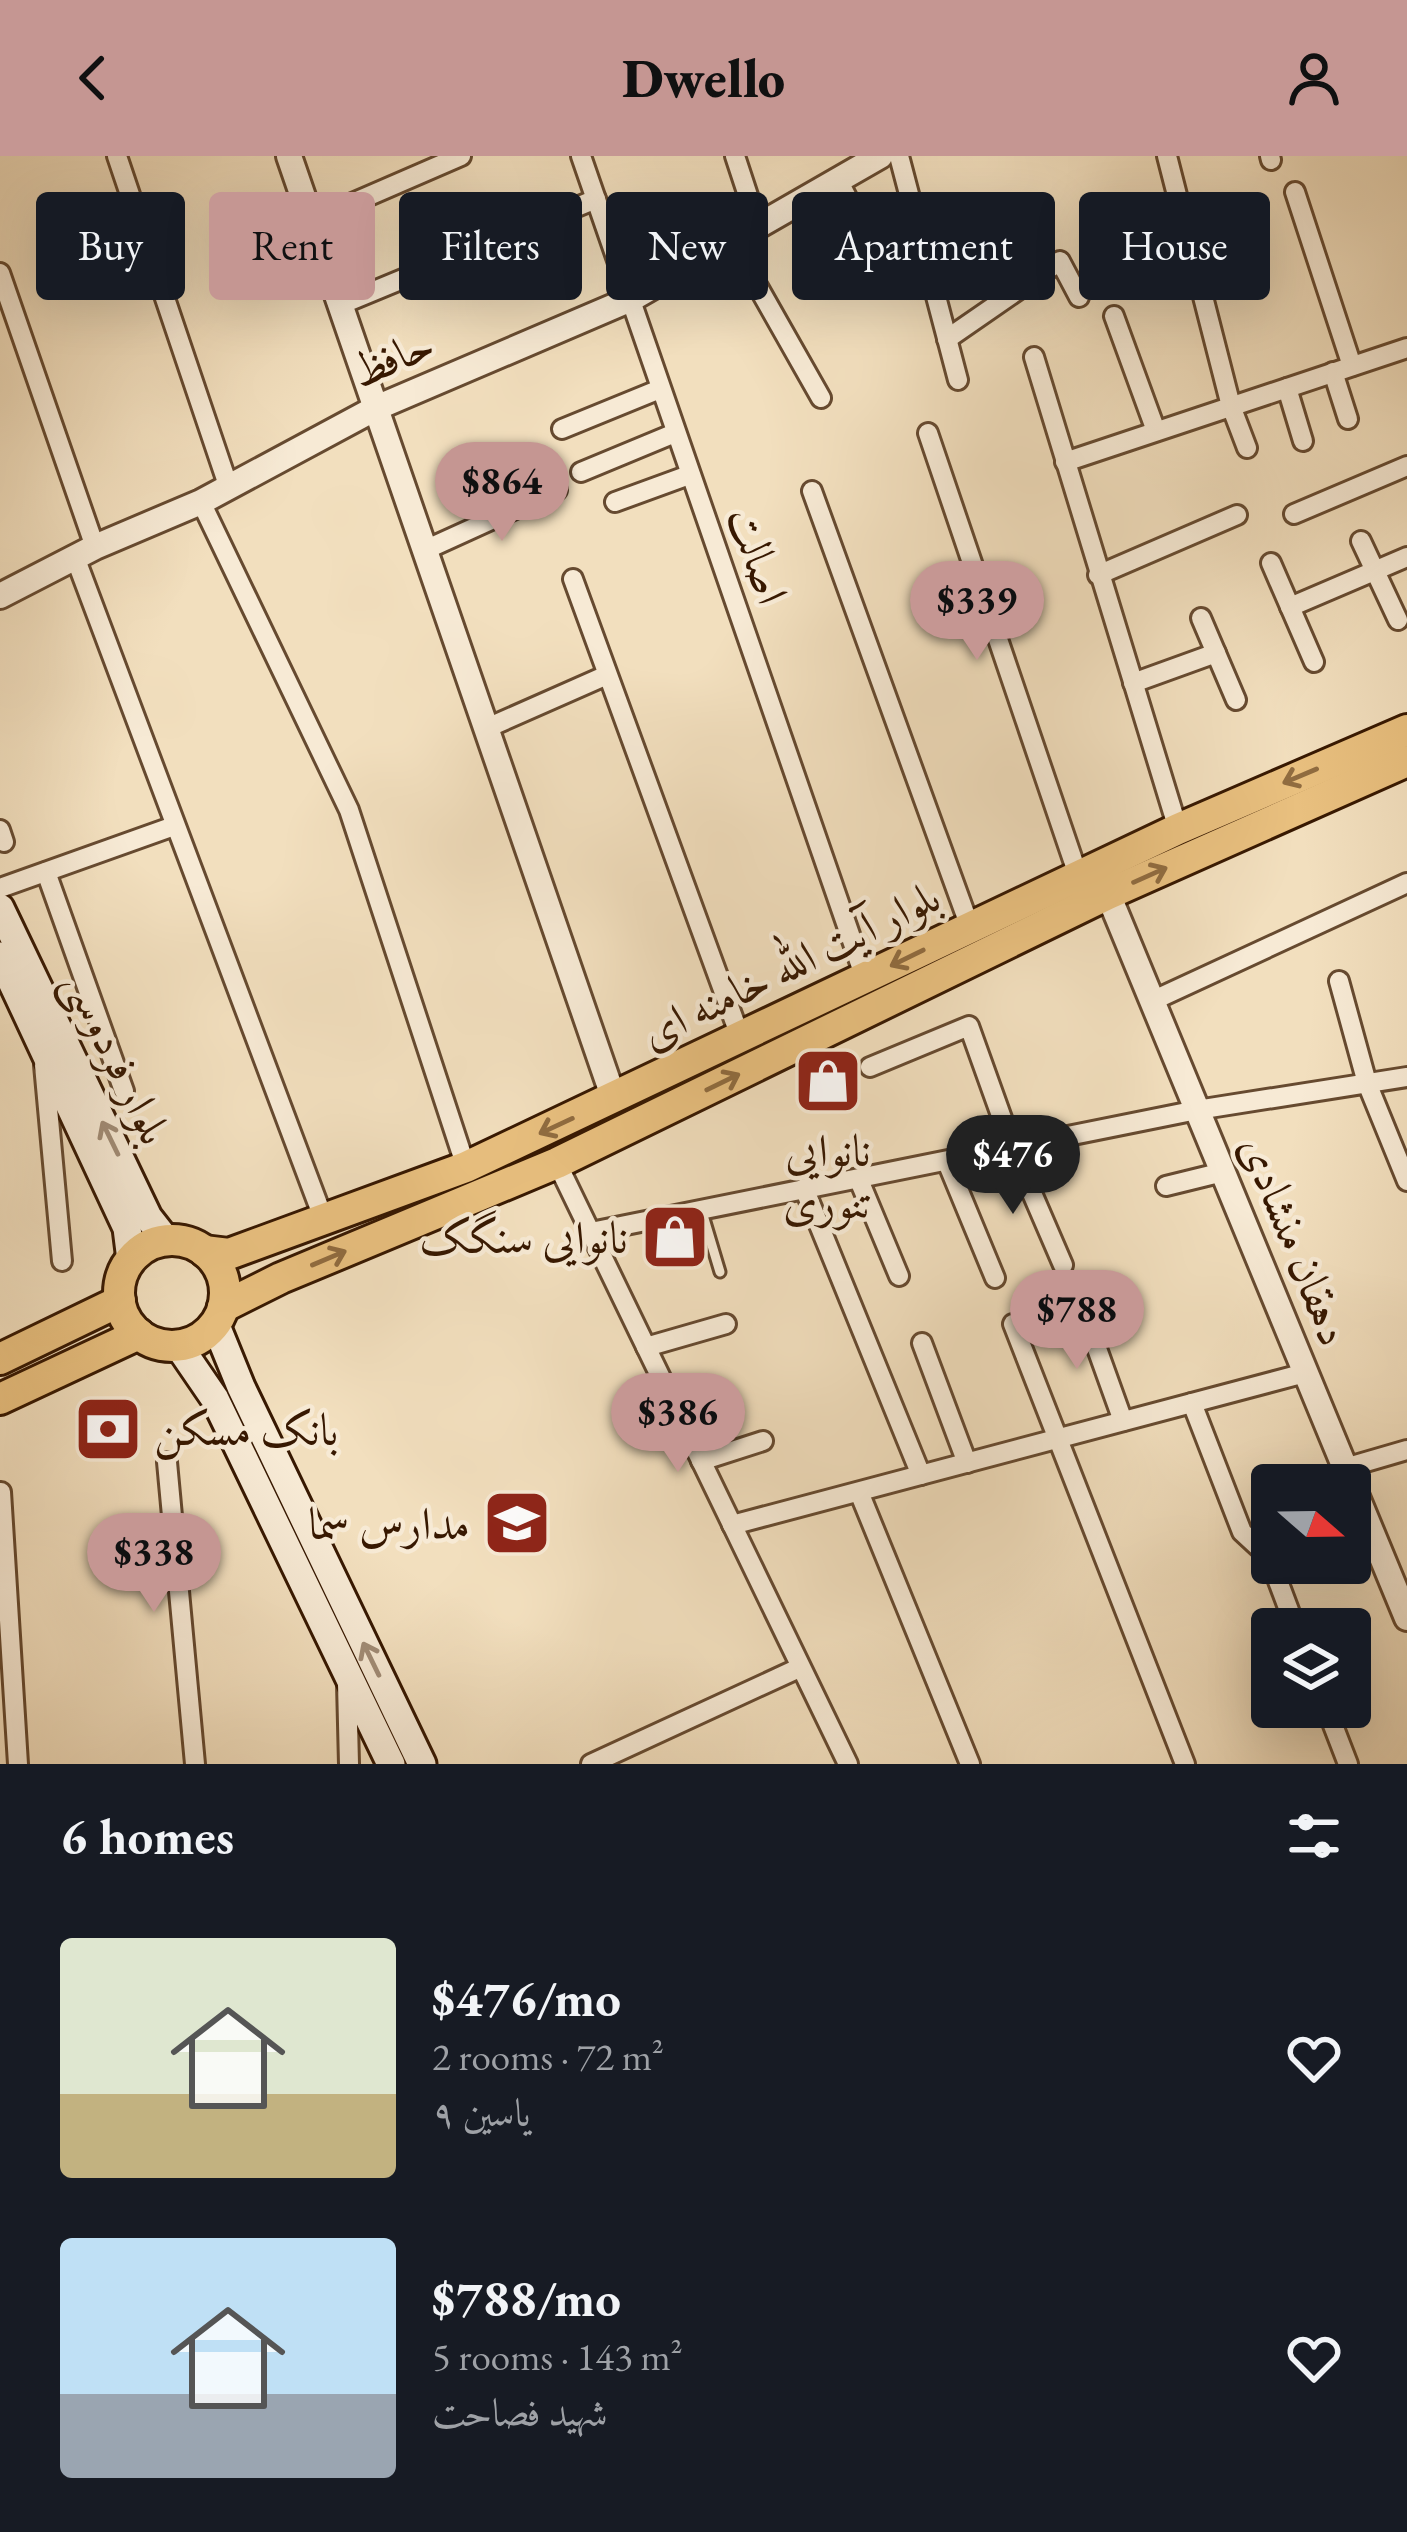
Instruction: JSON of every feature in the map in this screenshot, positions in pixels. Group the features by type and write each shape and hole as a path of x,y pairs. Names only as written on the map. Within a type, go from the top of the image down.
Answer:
{"main road":[{"name":"بلوار آیت الله خامنه ای","path":"205,1251 229,1254 466,1167 741,1040 1078,875 1407,730"},
{"name":"بلوار آیت الله خامنه ای","path":"219,1315 281,1278 557,1163 1108,894 1407,761"},
{"name":"بلوار فردوسی","path":"0,908 148,1217 166,1240"},
{"name":"بلوار فردوسی","path":"0,956 6,981 43,1048 127,1228 131,1259"},
{"path":"272,1238 263,1245 262,1257 281,1278"},
{"path":"219,1315 202,1336 178,1346 157,1343 139,1334 126,1319 120,1300 122,1275 131,1259 147,1246 166,1240 205,1251 222,1276 219,1315 241,1387 422,1764"},
{"path":"0,1359 120,1300"},
{"path":"90,1315 106,1327 108,1346"},
{"path":"0,1400 139,1334"},
{"path":"178,1346 215,1399 391,1764"}],"street":[{"path":"117,156 229,488"},
{"path":"289,156 301,192"},
{"path":"375,193 461,156"},
{"name":"اصالت","path":"581,156 606,228"},
{"path":"735,156 747,192"},
{"name":"حافظ","path":"768,220 880,156"},
{"path":"899,156 958,380"},
{"path":"1167,156 1231,406 1247,448"},
{"path":"838,180 844,192"},
{"path":"1295,192 1343,369 1348,419"},
{"path":"340,305 596,200"},
{"path":"947,339 1060,261 1079,297"},
{"path":"0,273 174,826 324,1220"},
{"path":"338,300 614,1100"},
{"name":"حافظ","path":"0,596 229,488 376,408 630,300"},
{"name":"اصالت","path":"632,300 866,978"},
{"path":"766,300 821,398"},
{"path":"1114,316 1156,431"},
{"path":"1065,462 1407,348"},
{"path":"1034,357 1178,829"},
{"path":"1287,388 1303,441"},
{"path":"562,429 660,389"},
{"path":"581,472 675,433"},
{"path":"928,433 1078,875"},
{"path":"1294,514 1407,466"},
{"path":"615,502 689,475"},
{"path":"425,550 557,490"},
{"path":"812,491 970,927"},
{"path":"201,502 349,810 466,1167"},
{"path":"1098,575 1238,515"},
{"path":"1361,541 1398,620"},
{"path":"1290,607 1407,557"},
{"path":"1271,563 1314,662"},
{"path":"573,579 741,1040"},
{"path":"1201,618 1236,700"},
{"path":"1132,683 1216,653"},
{"path":"487,728 607,675"},
{"path":"0,888 174,826"},
{"path":"46,872 124,1091"},
{"path":"1152,1001 1407,883"},
{"name":"دهقان منشادی","path":"1108,894 1343,1464"},
{"path":"1339,981 1367,1083 1407,1181"},
{"path":"870,1066 969,1027 1013,1149 1063,1265"},
{"path":"43,1048 62,1262"},
{"path":"591,1232 1197,1110 1407,1077"},
{"path":"947,1162 995,1278"},
{"path":"557,1163 848,1764"},
{"path":"1166,1186 1223,1172"},
{"path":"860,1180 899,1276"},
{"path":"804,1188 921,1475"},
{"path":"1081,1304 1123,1421"},
{"path":"646,1348 726,1324"},
{"path":"1013,1324 1185,1764"},
{"path":"922,1343 967,1463"},
{"path":"733,1526 1305,1372"},
{"path":"1192,1403 1242,1532 1269,1557 1288,1608"},
{"path":"701,1461 763,1441"},
{"path":"1359,1464 1407,1450"},
{"path":"167,1462 195,1764"},
{"path":"1,1492 18,1764"},
{"path":"859,1492 970,1764"},
{"name":"دهقان منشادی","path":"1371,1527 1404,1603"},
{"path":"591,1764 799,1668"},
{"path":"346,1672 349,1764"},
{"path":"1334,1728 1348,1764"}],"lane":[{"path":"702,1212 720,1272"}],"place":[{"name":"نانوایی تنوری","path":"828,1081"},
{"name":"نانوایی سنگک","path":"675,1237"},
{"name":"بانک مسکن","path":"108,1429"},
{"name":"مدارس سما","path":"517,1523"}]}
